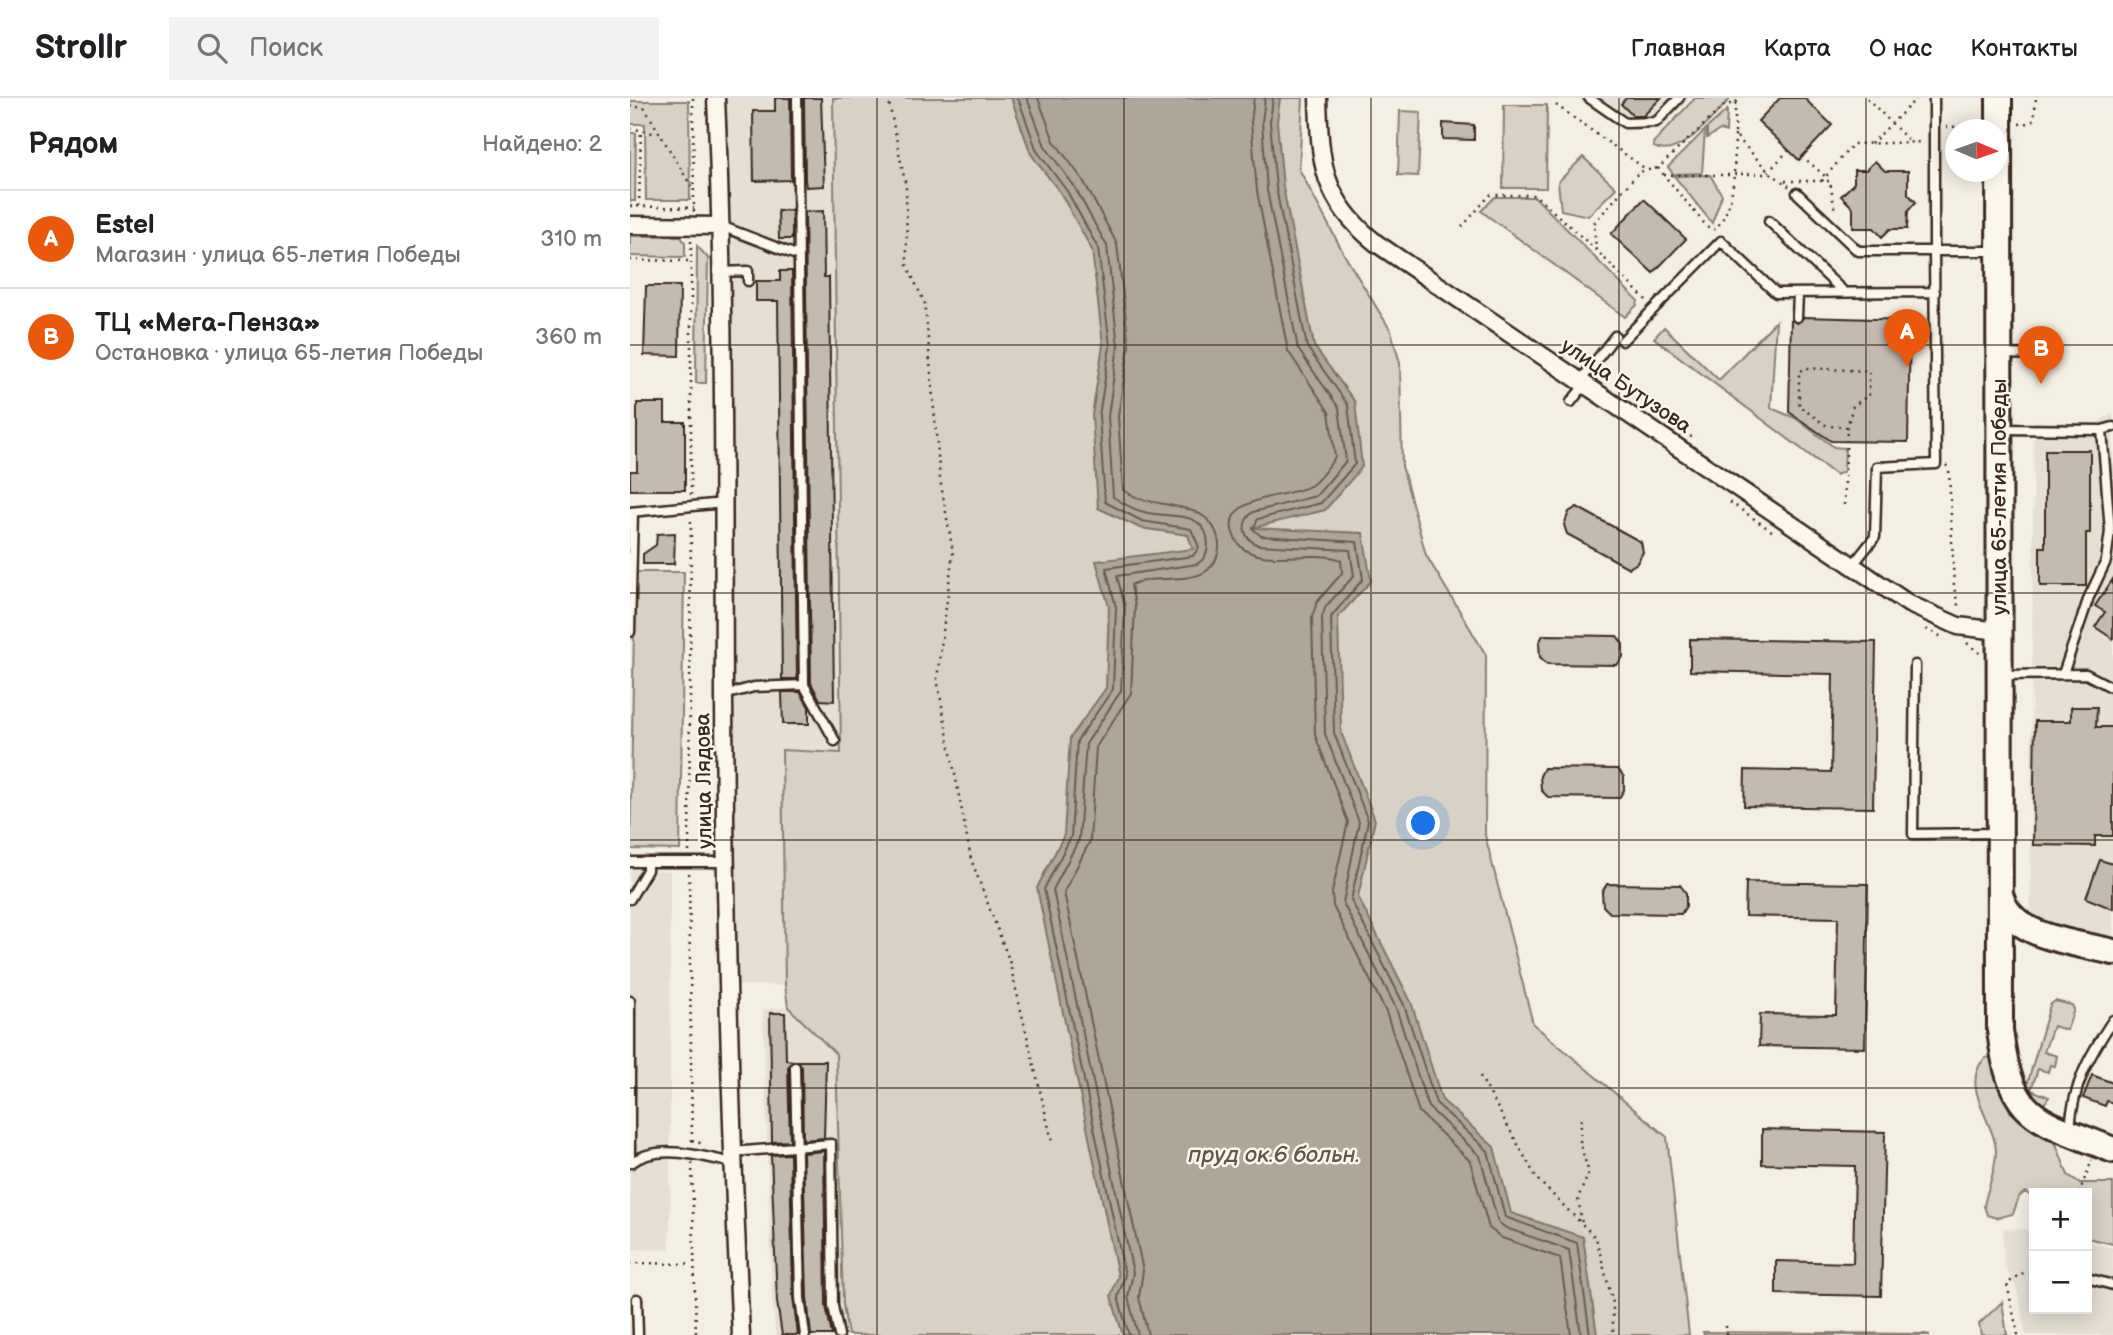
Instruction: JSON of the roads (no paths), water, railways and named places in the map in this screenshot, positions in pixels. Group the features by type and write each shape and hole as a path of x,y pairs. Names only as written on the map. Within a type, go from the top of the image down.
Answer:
{"main road":[{"name":"улица 65-летия Победы","path":"1999,98 2000,1030 2008,1079 2013,1092 2033,1114 2106,1147"},
{"path":"2000,896 2011,918 2028,929 2113,952"}],"street":[{"name":"улица Лядова","path":"716,98 721,226 726,862 732,1157 741,1335"},
{"name":"улица Бутузова","path":"1318,98 1321,150 1328,183 1340,209 1355,226 1398,259 1909,604 1958,626 1999,631"},
{"path":"630,225 721,226"}],"lane":[{"path":"797,98 804,685 835,741"},
{"path":"1589,98 1625,124 1656,122 1679,98"},
{"path":"1852,566 1875,537 1877,467 1936,464 1934,98"},
{"path":"1797,193 1858,251 1999,251"},
{"path":"1769,221 1844,292"},
{"path":"721,226 799,256"},
{"path":"1571,402 1583,382 1619,338 1654,308 1721,241 1776,293 1935,292"},
{"path":"721,272 748,271 748,281"},
{"path":"1797,317 1798,293"},
{"path":"1999,354 2044,355"},
{"path":"1999,428 2102,430 2113,427"},
{"path":"2063,674 2089,597 2106,561 2110,531 2102,430"},
{"path":"630,632 631,512 724,503"},
{"path":"1915,665 1913,834 2000,833"},
{"path":"1999,675 2094,676 2113,688"},
{"path":"724,695 804,685"},
{"path":"630,862 726,862"},
{"path":"630,899 647,870 648,862"},
{"path":"630,1001 631,1163"},
{"path":"2070,1133 2077,1081 2087,1058 2113,1020"},
{"path":"795,1067 800,1298 805,1335"},
{"path":"631,1163 642,1155 692,1154 732,1157 795,1146 831,1144 833,1306 839,1335"},
{"path":"2092,1279 2113,1285"},
{"path":"637,1299 638,1335"}],"water":[{"name":"пруд ок.6 больн.","path":"1011,98 1280,98 1277,122 1283,187 1314,346 1355,402 1362,467 1325,510 1252,528 1363,533 1371,581 1338,617 1341,732 1375,820 1358,897 1411,1002 1442,1100 1494,1147 1511,1213 1583,1237 1597,1335 1123,1335 1111,1296 1118,1276 1037,888 1064,835 1070,738 1106,688 1109,607 1096,561 1193,549 1188,535 1140,528 1098,508 1092,415 1103,345 1092,250 1061,194 1031,154"}],"place":[{"name":"Estel","path":"1907,367"},
{"name":"ТЦ «Мега-Пенза»","path":"2041,384"}]}
